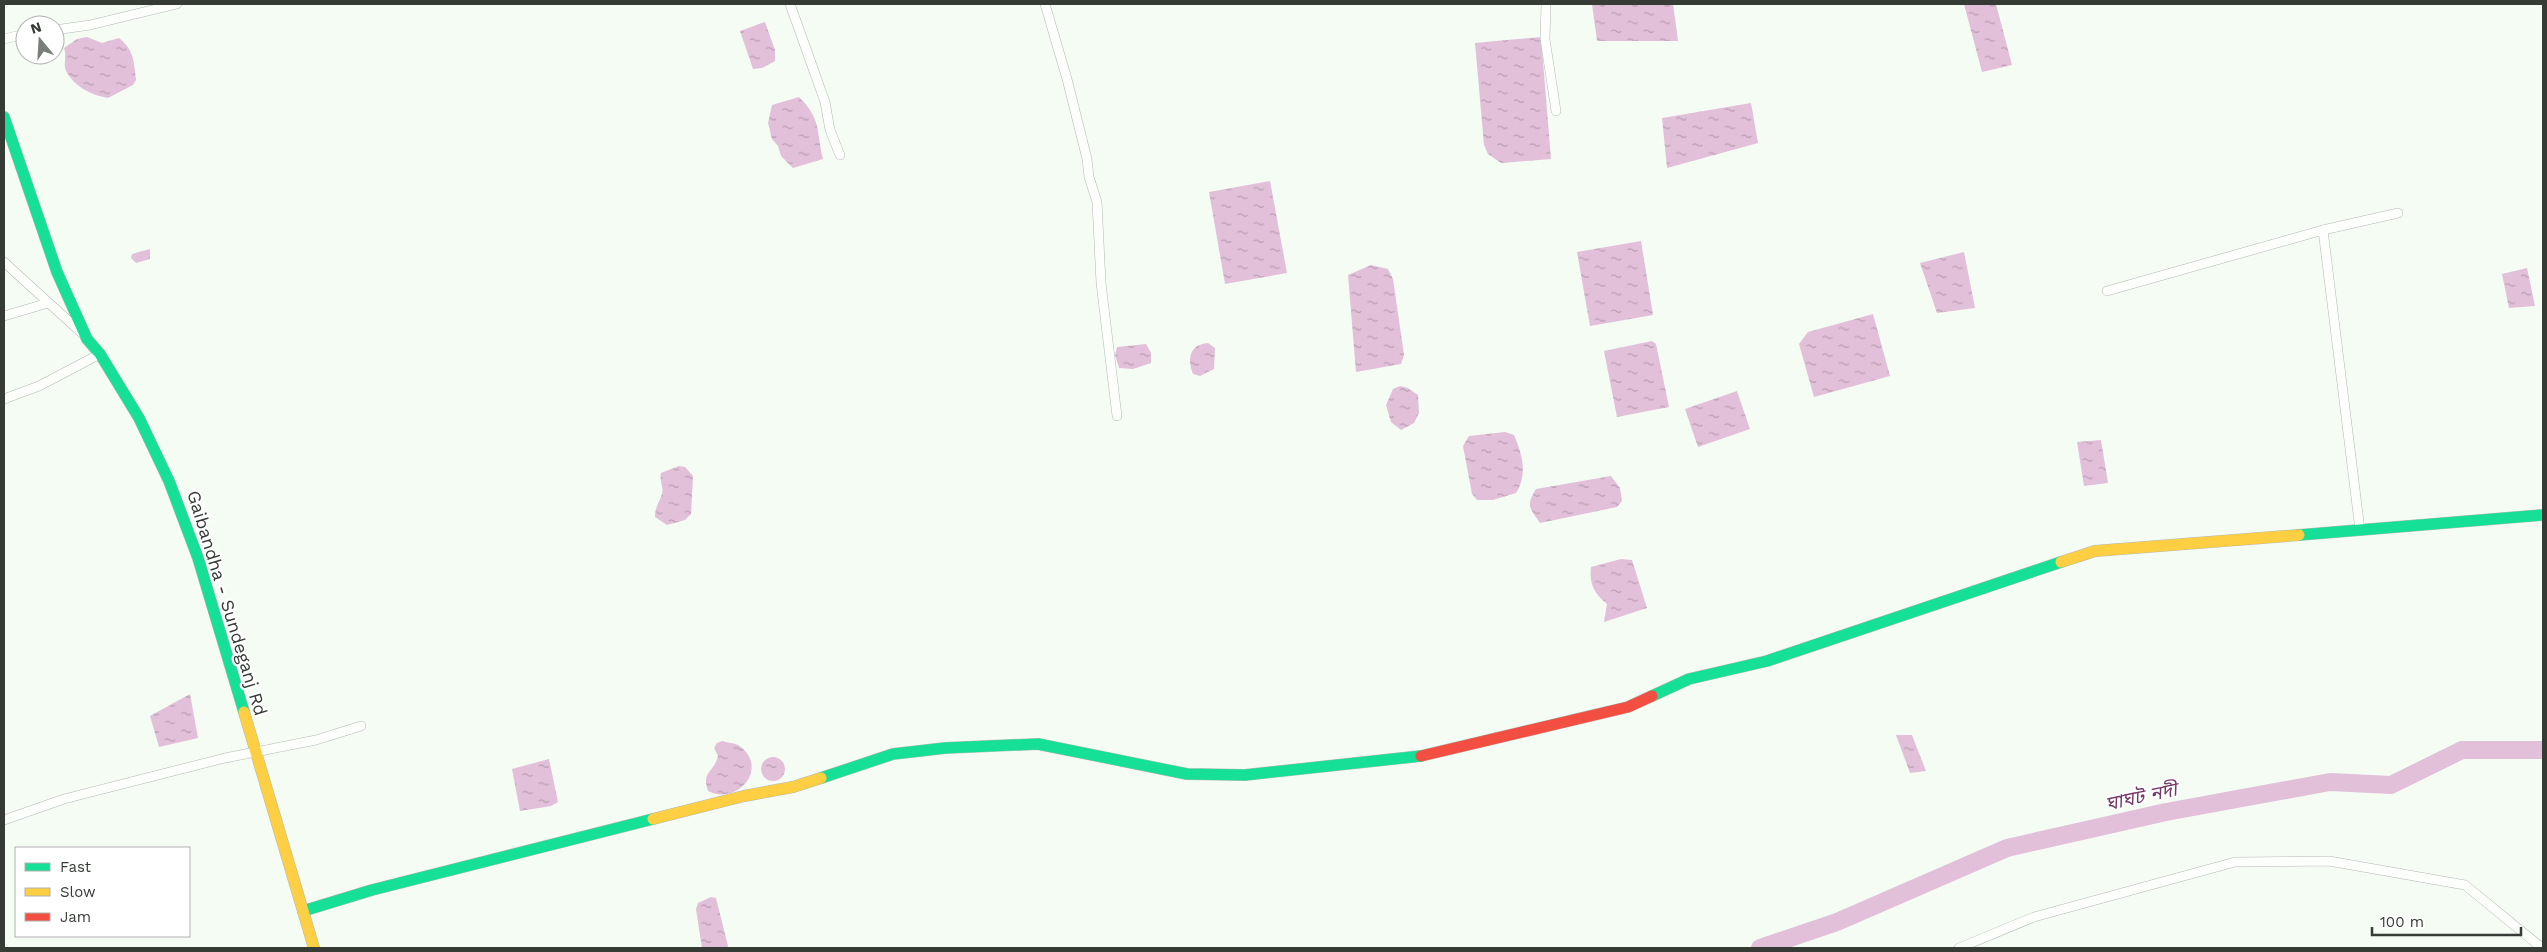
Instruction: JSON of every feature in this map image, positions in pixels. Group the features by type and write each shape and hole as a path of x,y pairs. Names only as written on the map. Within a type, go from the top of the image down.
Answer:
{"street":[{"path":"65,29 90,25 177,4"},
{"path":"790,4 824,102 830,130 840,155"},
{"path":"1045,4 1067,79 1087,159 1089,177 1097,202 1101,283 1117,416"},
{"path":"1546,4 1545,39 1556,111"},
{"name":"Gaibandha - Sundeganj Rd","path":"4,117 57,272 88,338 100,354 139,418 176,497 198,558 314,948"},
{"path":"2107,291 2323,230 2398,213"},
{"path":"2323,230 2336,317 2360,530"},
{"path":"4,262 88,338"},
{"path":"4,316 48,303"},
{"path":"4,399 39,386 100,354"},
{"path":"303,911 372,890 744,796 793,787 892,754 945,748 1038,744 1187,774 1245,775 1420,756 1628,707 1689,679 1767,661 2095,551 2543,515"},
{"path":"4,820 64,799 255,752 316,740 361,726"},
{"path":"1959,948 2034,917 2235,862 2330,861 2465,885 2542,948"}],"water":[{"path":"1592,4 1673,4 1678,41 1597,41"},
{"path":"1964,4 1996,4 2012,65 1982,72"},
{"path":"765,22 775,50 775,61 762,68 753,69 740,31"},
{"path":"87,37 102,43 119,38 128,47 134,62 136,80 133,85 108,98 95,95 73,81 65,69 65,47 77,39"},
{"path":"1541,37 1551,159 1501,163 1488,154 1484,145 1475,43"},
{"path":"799,97 815,119 823,159 793,168 781,156 778,146 772,139 768,123 772,105"},
{"path":"1751,103 1758,143 1667,168 1662,118"},
{"path":"1270,181 1287,273 1225,284 1209,192"},
{"path":"1641,241 1653,315 1590,326 1577,252"},
{"path":"150,249 150,259 136,263 131,258 132,254"},
{"path":"1964,252 1975,308 1937,313 1920,263"},
{"path":"1371,265 1388,269 1393,279 1404,355 1401,364 1356,372 1348,275"},
{"path":"2527,268 2535,306 2509,308 2502,274"},
{"path":"1873,314 1890,376 1814,397 1799,344 1808,332"},
{"path":"1652,341 1656,344 1669,407 1617,417 1604,351"},
{"path":"1208,343 1215,348 1214,369 1200,376 1193,374 1190,363 1191,354 1197,347"},
{"path":"1146,344 1151,353 1151,363 1133,369 1119,368 1115,355 1117,347"},
{"path":"1400,386 1408,388 1418,395 1419,413 1414,423 1401,430 1391,422 1386,405 1393,389"},
{"path":"1737,391 1750,429 1698,447 1685,409"},
{"path":"1505,432 1514,435 1519,449 1523,471 1520,486 1516,493 1493,500 1477,500 1472,494 1463,446 1469,436"},
{"path":"2101,440 2108,483 2084,486 2077,442"},
{"path":"679,466 685,467 693,476 691,514 685,520 667,525 655,517 662,491 661,473"},
{"path":"1611,476 1620,488 1622,501 1617,507 1540,523 1531,510 1530,503 1536,489"},
{"path":"1621,559 1632,560 1647,608 1604,622 1607,604 1593,588 1591,567"},
{"path":"190,694 198,738 159,747 150,716"},
{"path":"1896,735 1912,735 1926,771 1910,773"},
{"path":"722,741 741,747 749,756 752,766 746,783 738,790 729,794 708,791 706,784 707,776 718,756 714,748 717,743"},
{"path":"773,757 778,758 784,764 784,774 778,780 773,781 768,780 762,774 761,769 762,764 768,758"},
{"path":"549,759 558,802 551,806 520,811 512,769"},
{"path":"711,897 716,898 727,948 702,948 696,909 698,903"}],"waterway":[{"name":"ঘাঘট নদী","path":"1760,948 1837,922 2007,848 2166,812 2330,782 2391,785 2462,750 2543,750"}],"traffic: fast":[{"path":"4,117 57,272 87,339 100,354 139,418 169,481 198,558 244,712"},
{"path":"2299,535 2543,515"},
{"path":"1652,696 1689,679 1767,661 2061,562"},
{"path":"821,778 893,754 945,748 1038,744 1187,774 1245,775 1421,756"},
{"path":"303,911 372,890 653,819"}],"traffic: slow":[{"path":"2061,562 2095,551 2299,535"},
{"path":"244,712 314,948"},
{"path":"653,819 744,796 793,787 821,778"}],"traffic: jam":[{"path":"1421,756 1628,707 1652,696"}]}
